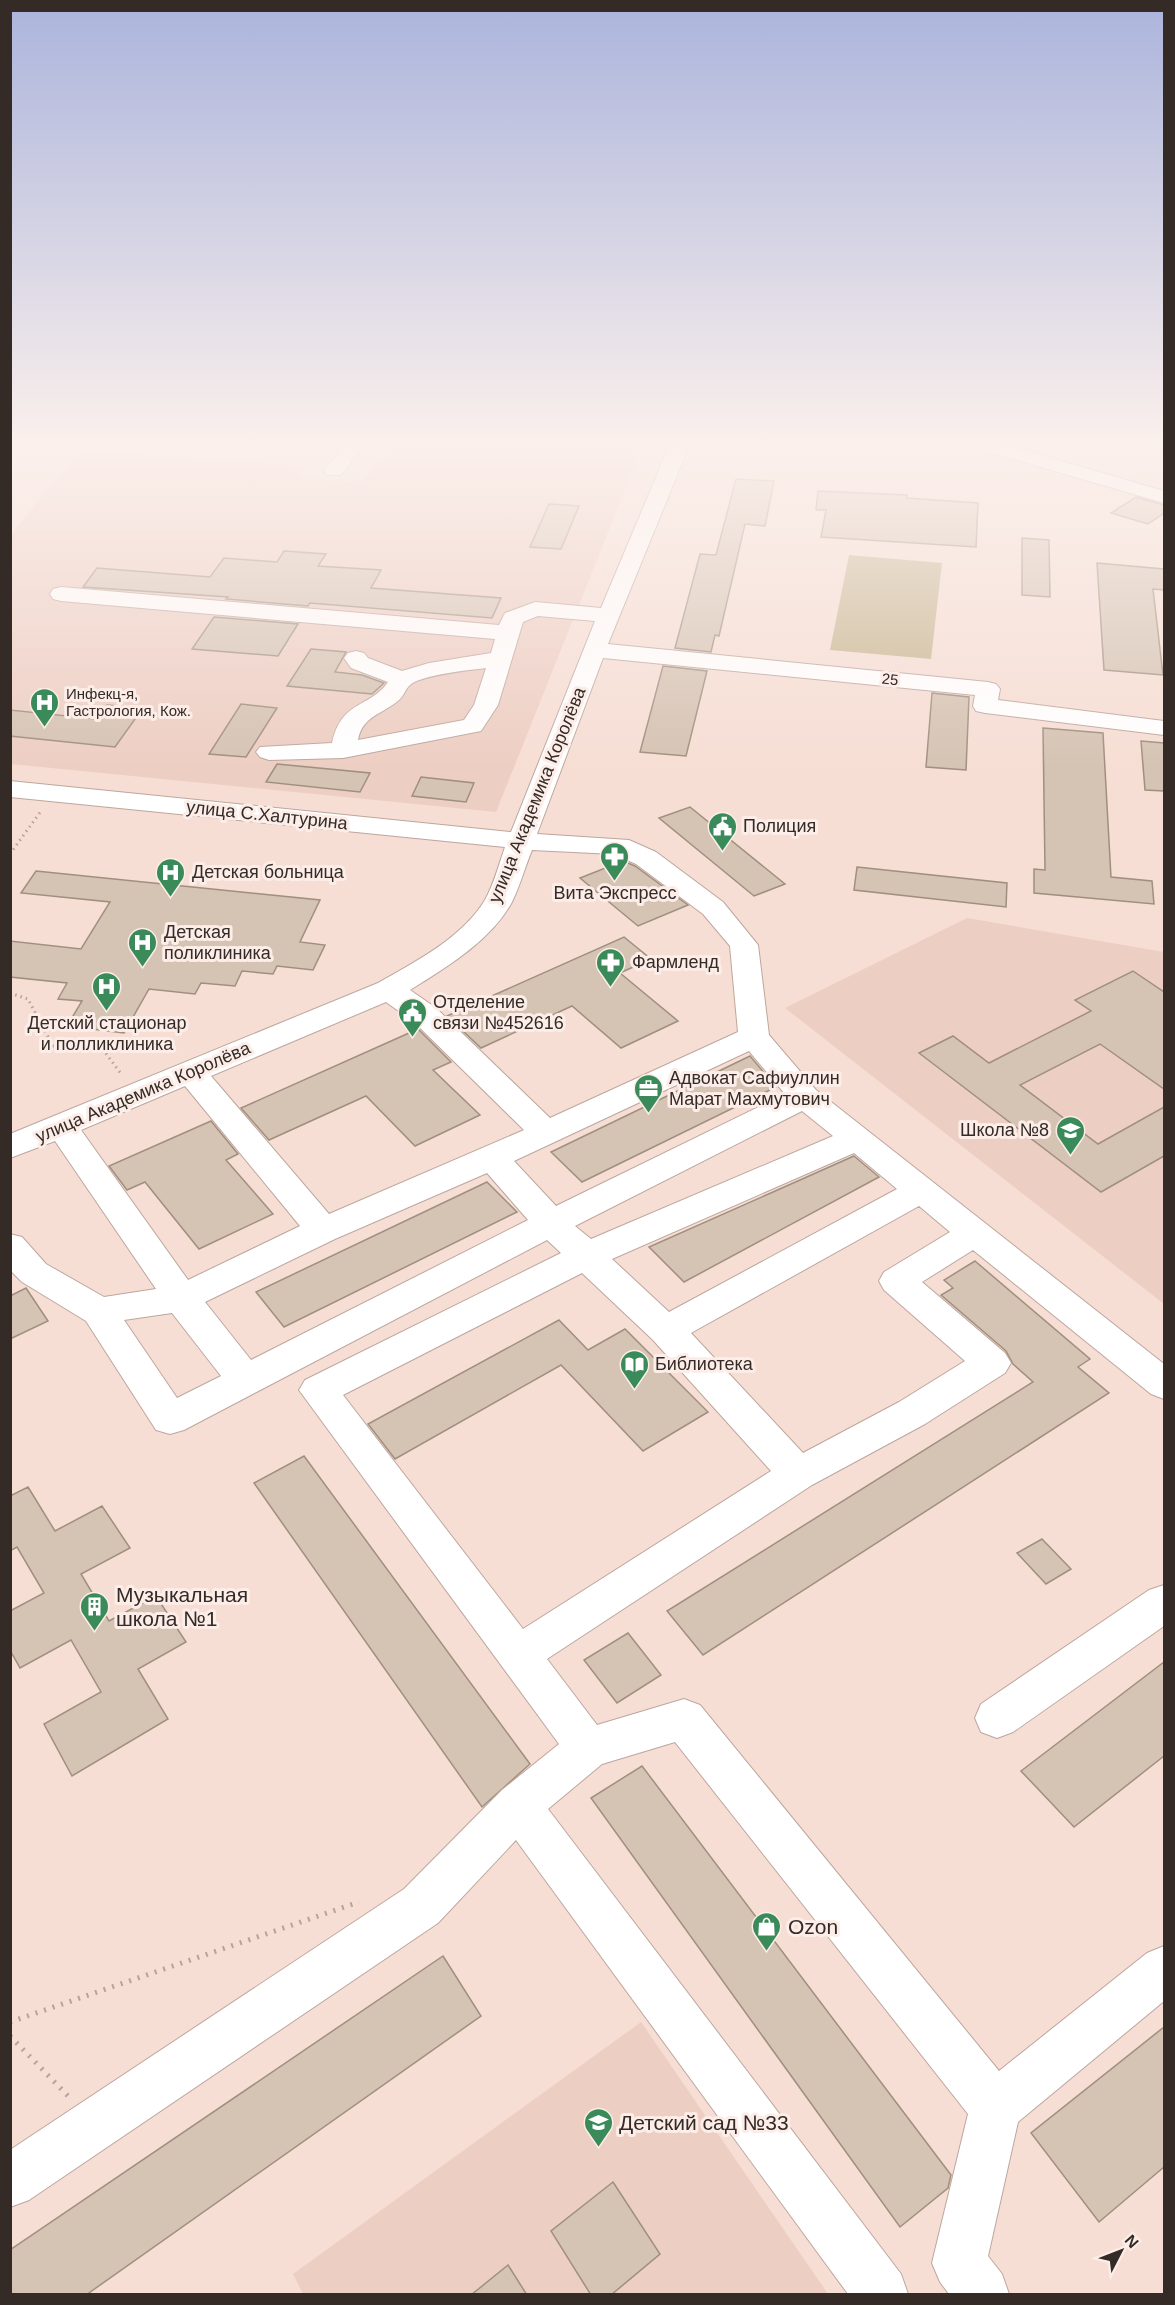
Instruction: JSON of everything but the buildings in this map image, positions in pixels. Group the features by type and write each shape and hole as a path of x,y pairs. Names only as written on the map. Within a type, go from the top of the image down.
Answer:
{"street":[{"name":"улица Академика Королёва","path":"10,1147 389,990 437,961 473,932 498,902 523,842 594,650 635,553"},
{"path":"61,594 508,633"},
{"path":"269,752 343,750 429,736 472,726 486,705 513,618 535,609 609,615"},
{"name":"25","path":"594,650 988,689 985,706 1164,728"},
{"path":"356,658 359,663 402,679 429,670 501,658"},
{"path":"343,750 348,726 367,708 392,695 402,679"},
{"name":"улица С.Халтурина","path":"10,789 523,842 619,846 646,858 713,908 744,945 754,1037"},
{"path":"389,990 425,1015 545,1132"},
{"path":"10,1246 22,1279 99,1311 181,1298 323,1230 492,1158 754,1037 805,1097 1164,1384"},
{"path":"190,1071 323,1230"},
{"path":"99,1311 170,1419 551,1223 805,1097"},
{"path":"62,1126 86,1164 140,1236 181,1298 245,1379"},
{"path":"588,1748 318,1390 585,1256 857,1139"},
{"path":"492,1158 551,1223 666,1330 798,1474"},
{"path":"666,1330 922,1190"},
{"path":"518,1655 798,1474 912,1413 992,1363 897,1281 975,1233"},
{"path":"997,1718 1164,1603"},
{"path":"10,2181 421,1906 518,1804 588,1748 684,1719 995,2107"},
{"path":"518,1804 881,2295"},
{"path":"982,2295 959,2263 995,2107 1164,1970"}],"path":[{"path":"10,854 47,803"},
{"path":"10,993 28,999 53,1046 104,1052 122,1075"},
{"path":"10,2022 361,1901"},
{"path":"10,2036 70,2098 87,2130"}],"shaded area":[{"path":"11,553 600,553 496,812 11,764"},
{"path":"849,555 942,563 931,659 830,650"},
{"name":"Школа №8","path":"967,918 1164,952 1164,1304 785,1008"},
{"name":"Детский сад №33","path":"641,2022 828,2294 303,2294 293,2274"}],"place":[{"name":"Инфекц-я, Гастрология, Кож.","path":"45,728"},
{"name":"Полиция","path":"722,852"},
{"name":"Вита Экспресс","path":"615,882"},
{"name":"Детская больница","path":"171,898"},
{"name":"Детская поликлиника","path":"143,968"},
{"name":"Фармленд","path":"611,988"},
{"name":"Детский стационар и полликлиника","path":"107,1012"},
{"name":"Отделение связи №452616","path":"412,1038"},
{"name":"Адвокат Сафиуллин Марат Махмутович","path":"648,1114"},
{"name":"Школа №8","path":"1070,1156"},
{"name":"Библиотека","path":"634,1390"},
{"name":"Музыкальная школа №1","path":"95,1632"},
{"name":"Ozon","path":"767,1952"},
{"name":"Детский сад №33","path":"598,2148"}]}
